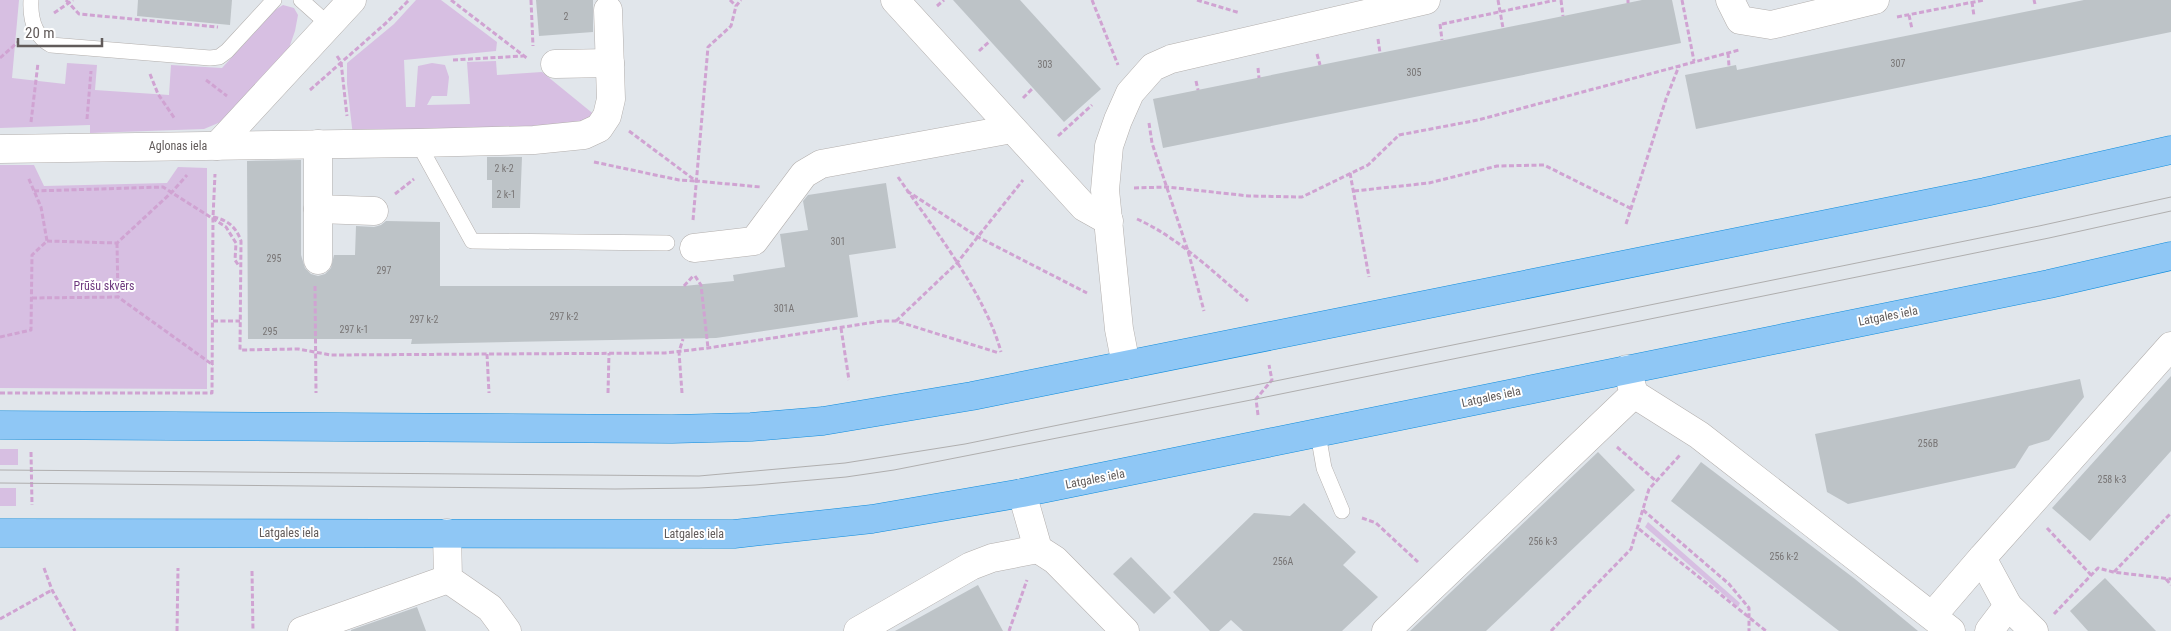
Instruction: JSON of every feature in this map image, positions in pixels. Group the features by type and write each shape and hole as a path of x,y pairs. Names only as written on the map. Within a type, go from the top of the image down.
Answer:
{"highway":[{"path":"0,426 653,428 751,427 823,421 944,401 1126,365 1985,192 2171,150"},
{"name":"Latgales iela","path":"0,533 734,534 872,519 1022,493 1318,434 1630,382 2171,256"}],"street":[{"name":"Aglonas iela","path":"8,149 85,147 203,158 248,114 352,0"},
{"path":"895,0 1084,207 1107,205"},
{"path":"1126,365 1117,307 1107,205 1109,146 1130,93 1153,67 1170,59 1426,0"},
{"path":"1730,0 1740,20 1771,25 1875,0"},
{"path":"203,158 318,144 349,144 424,154 584,135 599,128 607,116 611,99 608,10"},
{"path":"541,61 610,63"},
{"path":"694,261 754,241 794,190 804,174 821,164 1012,129"},
{"path":"318,144 318,260"},
{"path":"318,209 374,211"},
{"path":"1386,631 1597,429 1630,382 1942,623 1982,558 2171,346"},
{"path":"1022,493 1038,548 1055,560 1125,631"},
{"path":"447,533 448,579"},
{"path":"858,631 971,566 992,558 1038,548"},
{"path":"1982,558 2008,606 2043,624"},
{"path":"302,631 448,579"},
{"path":"448,579 490,608 507,631"},
{"path":"1989,631 2008,606"}],"lane":[{"path":"31,0 30,12 34,27 41,40 51,45 219,58 274,0"},
{"path":"301,0 325,30"},
{"path":"424,154 472,241 667,243"},
{"path":"1318,434 1324,468 1342,511"}],"path":[{"path":"66,0 79,14 222,27"},
{"path":"306,93 386,23 408,0"},
{"path":"451,0 524,56"},
{"path":"453,60 524,56 541,61 531,0"},
{"path":"730,0 736,6"},
{"path":"708,348 701,285 694,261 692,223 708,47 731,26 736,6 741,0"},
{"path":"1092,0 1118,68"},
{"path":"1498,0 1503,28"},
{"path":"1561,0 1563,16"},
{"path":"1682,0 1694,61"},
{"path":"1972,2 1974,16"},
{"path":"1909,15 1912,29"},
{"path":"325,30 341,62 349,144"},
{"path":"31,123 41,40"},
{"path":"85,147 92,49"},
{"path":"0,393 212,393 213,217 216,171 203,158 158,94 142,53"},
{"path":"1728,53 1730,66"},
{"path":"1107,205 1167,187 1249,196 1302,197 1368,165 1399,135 1478,120 1720,55"},
{"path":"186,56 200,74 248,114"},
{"path":"1626,224 1666,99 1679,66"},
{"path":"607,116 696,181"},
{"path":"1148,118 1152,143 1188,251 1204,311"},
{"path":"896,321 957,263 1059,135"},
{"path":"8,149 34,191 41,207 47,241"},
{"path":"34,191 163,187 213,217 228,222 241,241 240,350 298,349 331,355 680,352 882,321 896,321 1000,353 995,329 957,263 880,152"},
{"path":"374,211 424,154"},
{"path":"0,337 31,330 32,255 47,241 117,243 172,192 203,158"},
{"path":"586,160 679,180 794,190"},
{"path":"1354,191 1429,184 1497,166 1544,165 1632,209"},
{"path":"1350,173 1369,277"},
{"path":"907,191 978,237 1117,307"},
{"path":"1107,205 1150,225 1188,251 1248,301"},
{"path":"117,243 118,297"},
{"path":"316,392 315,269 318,260"},
{"path":"684,286 694,261"},
{"path":"32,298 118,297 213,365"},
{"path":"213,321 240,321"},
{"path":"841,328 849,380"},
{"path":"682,393 680,352 683,339"},
{"path":"608,353 608,393"},
{"path":"487,354 489,393"},
{"path":"1258,415 1256,399 1272,380 1268,360"},
{"path":"1597,429 1656,481"},
{"path":"1550,631 1632,549 1649,489 1699,435"},
{"path":"31,448 32,511"},
{"path":"2028,507 2092,574"},
{"path":"1643,510 1729,584 1749,608 1749,631"},
{"path":"1342,511 1376,523 1438,581"},
{"path":"2113,572 2171,514"},
{"path":"1639,528 1748,619 1766,631"},
{"path":"1009,631 1038,548"},
{"path":"44,568 52,590 75,631"},
{"path":"177,631 178,568"},
{"path":"2043,624 2098,568 2113,572 2171,579"},
{"path":"252,571 253,631"},
{"path":"2165,578 2171,584"},
{"path":"0,619 52,590"}],"green space":[{"path":"0,0 19,0 12,78 65,84 67,63 97,65 95,90 169,95 171,65 222,68 275,10 283,5 294,8 298,15 288,51 223,121 204,129 90,133 90,125 0,128"},
{"path":"416,0 441,0 497,42 496,51 404,60 406,107 415,107 418,66 432,63 445,65 449,77 447,96 432,96 427,105 470,104 467,62 496,61 497,75 542,72 596,116 590,123 353,136 347,84 347,63 394,24"},
{"name":"Prūšu skvērs","path":"0,165 34,165 44,186 167,183 178,167 207,168 207,389 0,388"},
{"path":"0,449 18,449 18,465 0,465"},
{"path":"0,488 16,488 16,506 0,506"},
{"path":"1648,522 1740,603 1738,607 1645,527"}],"building":[{"path":"138,0 232,0 230,25 137,16"},
{"path":"536,0 593,0 593,32 539,36"},
{"path":"953,0 1020,0 1101,89 1064,122"},
{"path":"1642,0 1672,0 1681,43 1163,148 1153,99"},
{"path":"2084,0 2171,0 2171,32 1696,129 1685,75 1736,65 1737,70"},
{"path":"487,157 522,157 520,208 492,208 492,180 487,180"},
{"path":"301,160 301,255 305,268 311,274 318,276 325,274 331,268 334,255 355,255 356,226 374,227 386,221 440,222 440,286 684,286 734,281 733,275 785,267 780,234 808,230 803,201 808,195 886,183 896,248 849,255 858,317 716,338 411,344 412,339 248,339 247,161"},
{"path":"2171,376 2171,451 2090,541 2052,508"},
{"path":"2080,379 2084,397 2049,440 2029,446 2015,468 1848,504 1827,492 1815,434"},
{"path":"1598,452 1635,490 1486,631 1410,631"},
{"path":"1701,462 1855,579 1918,631 1839,631 1671,501"},
{"path":"1304,503 1356,552 1343,565 1378,597 1342,631 1243,631 1231,620 1219,631 1210,631 1173,592 1254,513 1290,516"},
{"path":"1131,557 1171,598 1154,614 1113,574"},
{"path":"2105,578 2156,631 2088,631 2070,611"},
{"path":"978,585 1003,631 895,631"},
{"path":"417,607 426,631 351,631 351,630"}],"tram line":[{"path":"0,470 699,476 845,463 965,444 2039,226 2171,197"},
{"path":"0,483 615,489 699,488 846,477 894,470 1256,399 2049,238 2171,211"}]}
